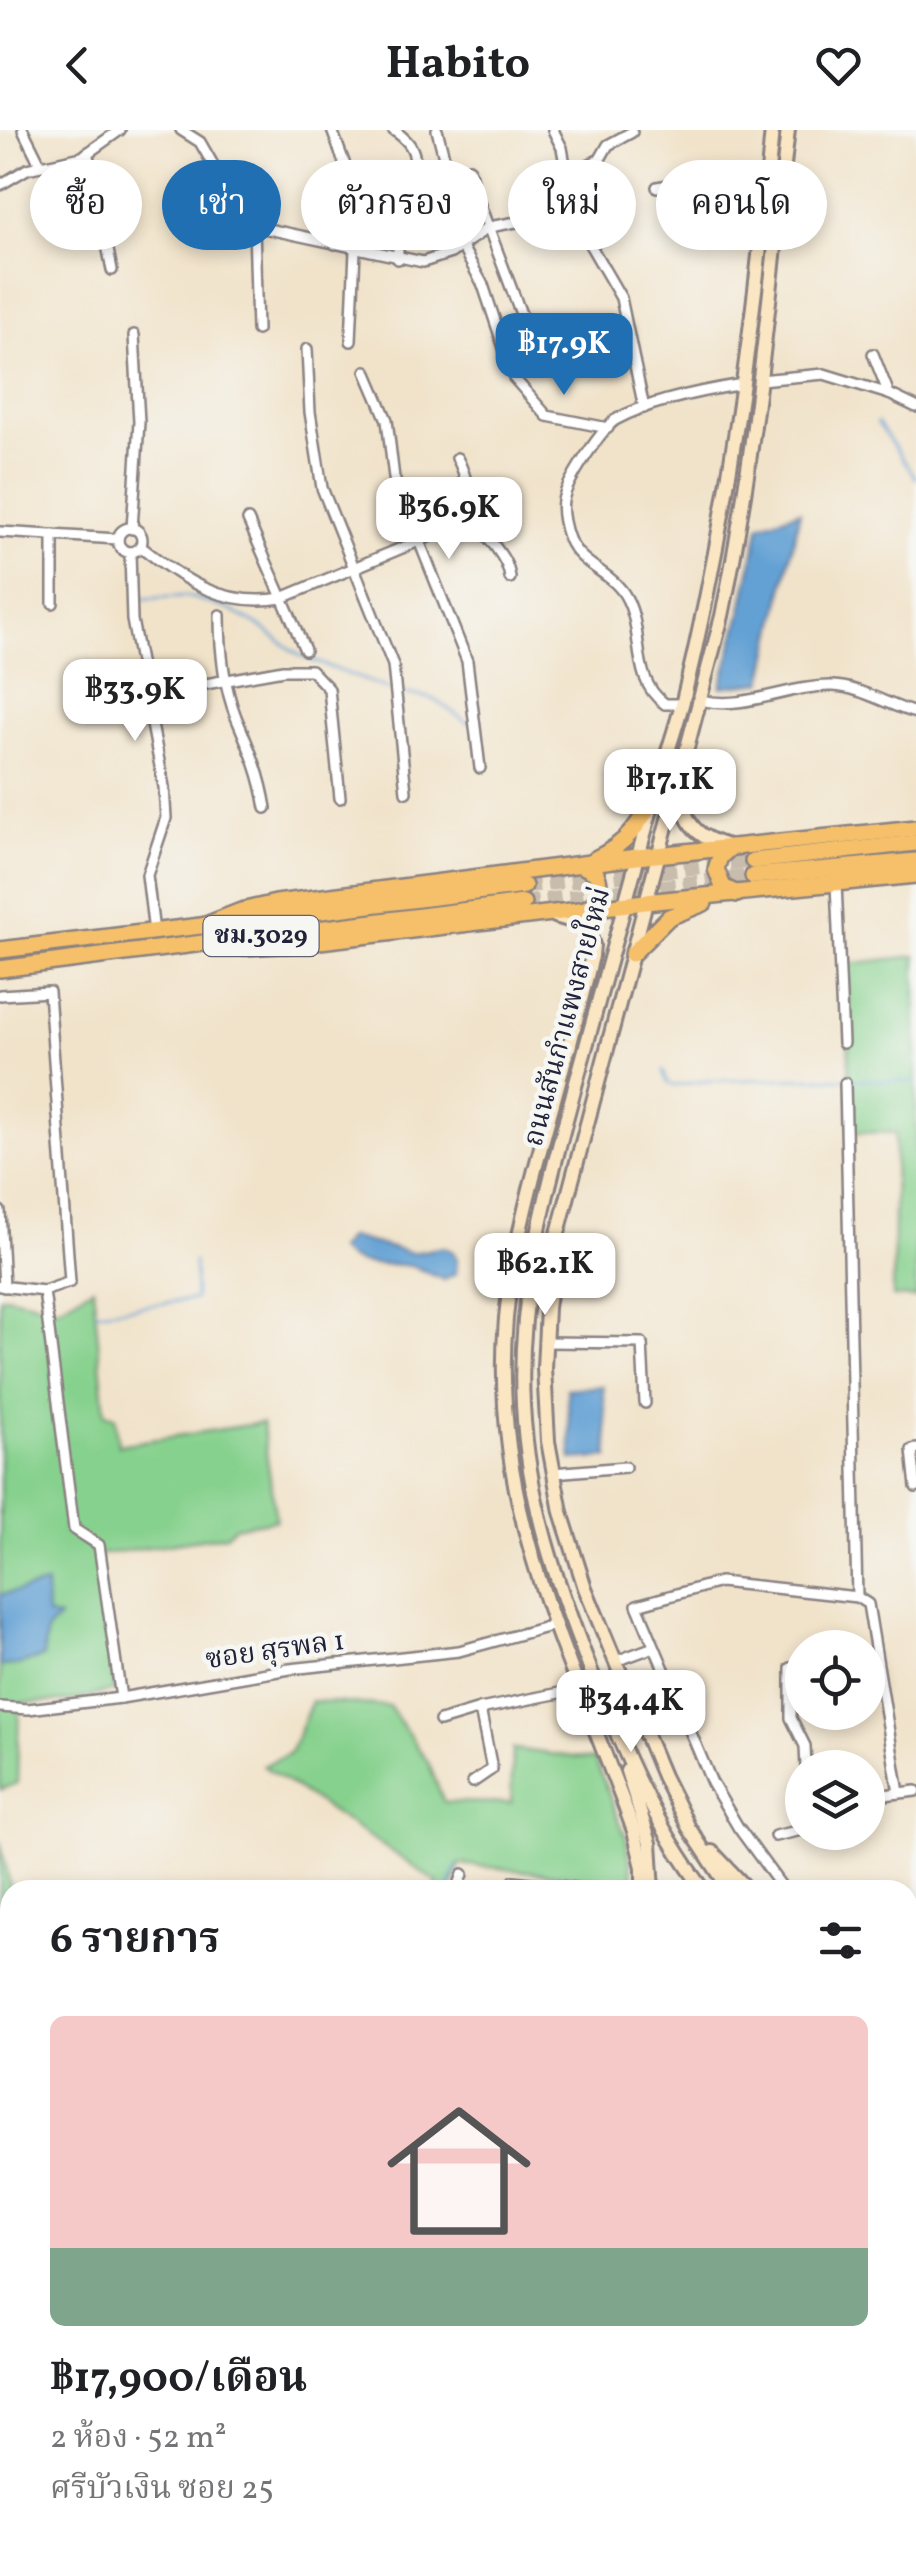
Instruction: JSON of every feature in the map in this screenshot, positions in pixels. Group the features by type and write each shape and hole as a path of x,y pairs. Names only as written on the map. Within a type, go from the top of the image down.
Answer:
{"main road":[{"name":"ถนนสันกำแพงสายใหม่","path":"769,160 772,130"},
{"name":"ถนนสันกำแพงสายใหม่","path":"723,1880 689,1828 662,1776 570,1548 553,1473 544,1342 557,1237 729,584 749,466 788,130"},
{"name":"ถนนสันกำแพงสายใหม่","path":"696,1880 678,1856 613,1725 557,1584 536,1507 526,1436 522,1378 524,1312 533,1252 563,1130 682,704 733,465 759,250"},
{"path":"733,465 749,466"},
{"path":"682,770 687,822 698,834 731,847"},
{"path":"583,866 619,846 641,822 656,790"},
{"path":"203,926 276,903 638,857 916,828"},
{"path":"916,843 753,869 916,862"},
{"path":"731,847 716,869 724,887 736,894"},
{"path":"582,911 596,903 601,888 596,873 583,866"},
{"path":"204,943 245,947 295,944 645,902 916,875"},
{"name":"ชม.3029","path":"0,950 524,886"},
{"path":"632,954 669,916 736,894"},
{"name":"ชม.3029","path":"0,969 523,903"},
{"path":"551,915 586,925 594,946 519,1240 510,1294 504,1384 509,1455 525,1540 634,1831 643,1880"},
{"path":"563,1130 569,1043"},
{"path":"510,1294 533,1252"},
{"path":"509,1455 536,1507"},
{"path":"553,1620 557,1584"},
{"path":"613,1725 650,1843 652,1880"},
{"path":"689,1828 738,1880"},
{"path":"678,1856 691,1880"}],"street":[{"path":"24,130 38,160"},
{"path":"94,130 103,142"},
{"path":"64,160 87,154 120,130"},
{"path":"180,130 200,142 211,160"},
{"path":"332,130 343,160"},
{"path":"392,130 406,138 413,150 414,166 412,182 400,207 398,259"},
{"path":"437,130 445,160"},
{"path":"552,130 564,160"},
{"path":"598,160 608,144 632,132"},
{"path":"87,154 105,214 103,225 112,270"},
{"path":"0,185 30,168"},
{"path":"488,224 535,351"},
{"path":"489,227 508,224"},
{"path":"255,250 258,330"},
{"path":"351,341 356,250 423,262 454,250"},
{"path":"466,250 483,285 514,378 547,416 608,428"},
{"path":"594,250 621,298 644,408"},
{"path":"132,529 139,438 134,336"},
{"path":"307,348 310,412 322,488 396,678 406,792"},
{"path":"873,354 889,394"},
{"path":"366,371 387,420 394,478 467,661 480,768"},
{"path":"760,380 824,374 889,394 916,407"},
{"path":"682,704 665,704 646,686 635,624 625,594 616,582 578,555 567,532 562,502 569,481 612,420 644,408 743,384"},
{"path":"457,458 465,472 476,517 508,564 510,578"},
{"path":"132,529 121,532 118,539 123,550 135,549 220,595 257,602 282,598 476,517"},
{"path":"248,520 305,650"},
{"path":"132,529 140,535 135,549 132,620 166,818 148,875 154,932"},
{"path":"0,532 118,539"},
{"path":"53,536 53,603"},
{"path":"220,614 225,681 235,716 258,765 266,808"},
{"path":"145,696 282,670 311,670 329,688 340,798"},
{"path":"700,700 718,704 752,701 794,688 836,686 916,714"},
{"path":"836,884 842,1043"},
{"path":"0,995 48,992 70,1282 44,1291 2,1286 0,1210"},
{"path":"845,1083 858,1597"},
{"path":"44,1291 74,1529 98,1545 121,1698"},
{"path":"544,1342 642,1343 645,1403"},
{"path":"916,1449 912,1450 916,1487"},
{"path":"553,1473 625,1467"},
{"path":"777,1880 712,1784 637,1605 720,1582 858,1597 868,1604 899,1793"},
{"name":"ซอย สุรพล 1","path":"0,1707 28,1709 121,1698 290,1669 459,1651 553,1620"},
{"path":"616,1661 654,1647"},
{"path":"440,1721 480,1709 580,1690"},
{"path":"473,1782 492,1769 480,1709"},
{"path":"885,1795 916,1791"},
{"path":"775,1836 785,1834"},
{"path":"460,1880 462,1874"}],"green space":[{"path":"916,956 916,1298 893,1297 895,1133 850,1132 847,964"},
{"path":"93,1287 105,1414 115,1417 118,1445 262,1423 276,1520 234,1527 226,1535 98,1555 115,1690 71,1701 19,1703 17,1783 0,1790 0,1297 58,1308"},
{"path":"312,1701 389,1706 428,1762 444,1802 511,1803 513,1749 595,1760 626,1837 633,1880 598,1880 460,1864 454,1880 434,1880 263,1766 290,1753"},
{"path":"0,1841 9,1880 0,1880"}],"water":[{"path":"800,511 763,682 721,687 760,525"},
{"path":"349,1237 412,1253 444,1247 457,1259 456,1273 444,1280 414,1267 355,1261 338,1250"},
{"path":"603,1386 609,1457 572,1460 567,1389"},
{"path":"46,1585 47,1616 59,1618 47,1630 43,1657 0,1666 0,1595"}],"waterway":[{"path":"877,422 916,478"},
{"path":"140,599 187,596 228,609 260,626 300,656 391,690"},
{"path":"404,693 434,699 468,723"},
{"path":"663,1071 668,1083 674,1086 704,1081 822,1078 916,1082"},
{"path":"96,1312 195,1299 194,1262"},
{"path":"452,1880 457,1865"}],"tunnel":[{"path":"524,886 753,861"},
{"path":"523,903 753,876"}]}
